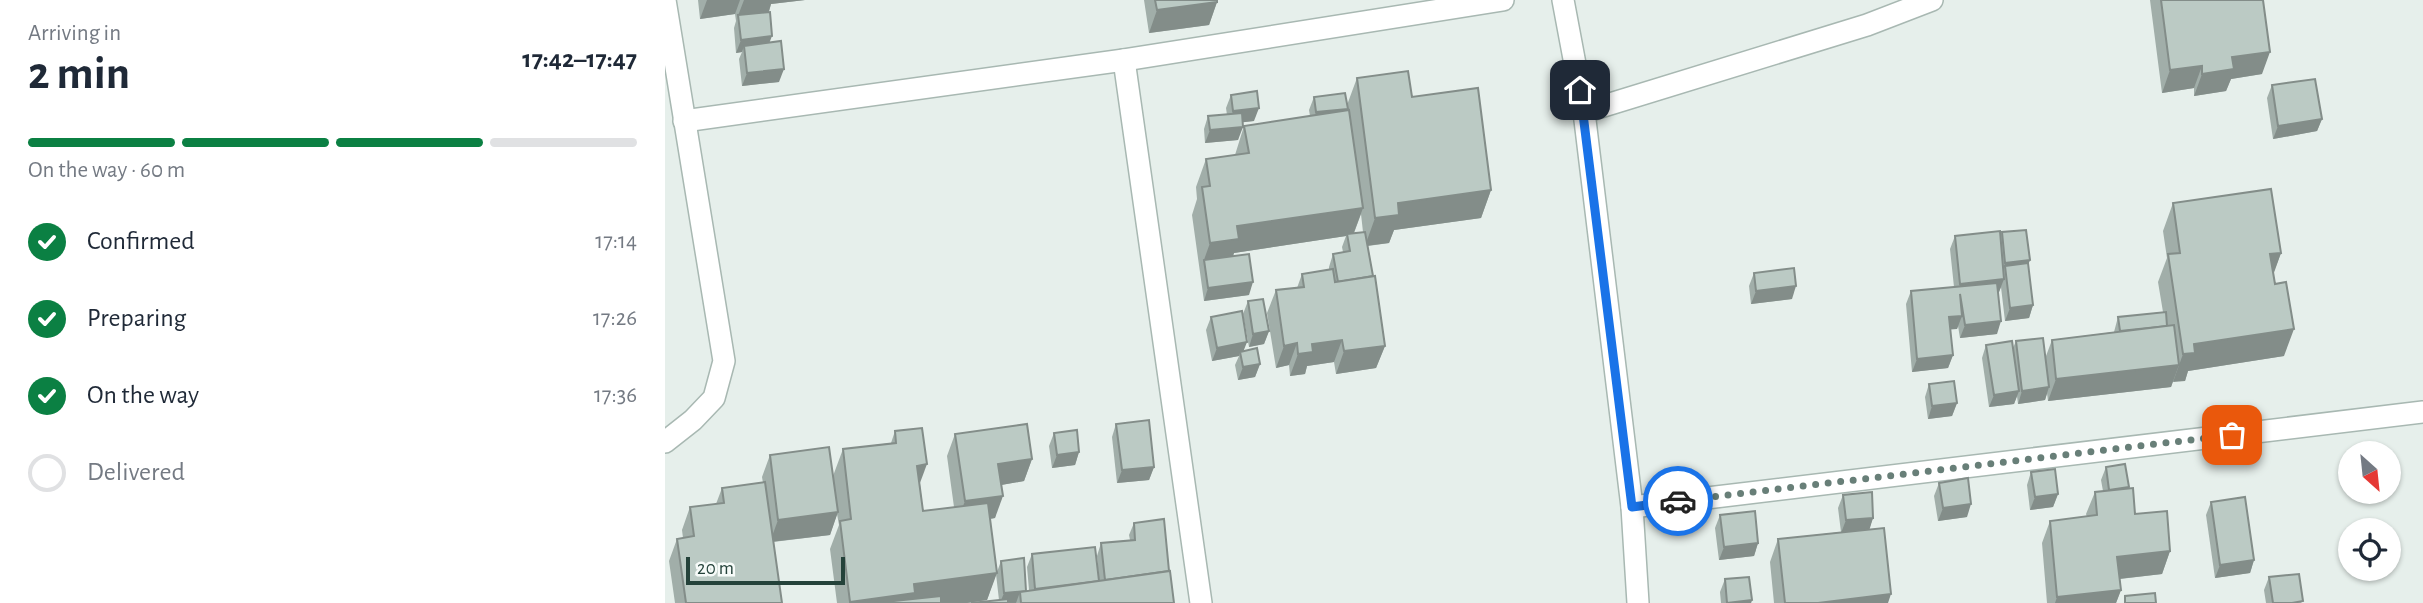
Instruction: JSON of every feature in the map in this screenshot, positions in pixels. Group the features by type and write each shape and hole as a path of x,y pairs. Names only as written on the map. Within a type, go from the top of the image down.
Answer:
{"street":[{"path":"665,442 693,420 714,398 724,361 666,0"},
{"path":"684,121 1123,60 1503,0"},
{"path":"1563,0 1584,112 1632,507 1638,603"},
{"path":"1584,112 1867,25 1932,0"},
{"path":"1123,60 1201,603"},
{"path":"1632,507 2423,412"}],"building":[{"path":"1155,0 1217,0 1217,2 1157,10"},
{"path":"2161,0 2263,0 2270,52 2232,57 2234,69 2202,74 2202,66 2170,70"},
{"path":"770,12 772,36 741,40 738,15"},
{"path":"781,41 784,69 747,73 744,46"},
{"path":"1408,71 1412,97 1478,88 1491,190 1398,203 1399,215 1375,218 1357,78"},
{"path":"2315,79 2322,119 2278,126 2272,85"},
{"path":"1257,91 1259,108 1233,111 1231,95"},
{"path":"1345,93 1348,109 1316,112 1314,97"},
{"path":"1349,110 1363,208 1237,226 1239,239 1210,243 1202,187 1210,186 1206,159 1249,153 1244,126"},
{"path":"1242,113 1243,127 1210,130 1208,116"},
{"path":"2271,189 2281,253 2270,254 2275,284 2286,282 2294,329 2194,344 2195,353 2183,354 2168,254 2180,253 2173,203"},
{"path":"2026,230 2030,260 2005,263 2002,232"},
{"path":"2000,231 2004,279 1960,284 1955,236"},
{"path":"1365,232 1373,276 1338,282 1333,254 1350,251 1347,234"},
{"path":"1249,254 1253,282 1208,288 1204,260"},
{"path":"2028,263 2033,305 2010,308 2005,266"},
{"path":"1794,268 1796,286 1756,291 1754,273"},
{"path":"1333,269 1335,282 1375,276 1385,346 1344,351 1342,340 1312,344 1313,352 1298,354 1297,343 1284,346 1276,290 1304,287 1302,274"},
{"path":"1997,283 2001,321 1965,325 1960,294 1962,316 1949,317 1953,355 1917,359 1911,291"},
{"path":"1263,299 1269,331 1253,334 1248,301"},
{"path":"1242,311 1247,342 1217,348 1211,317"},
{"path":"2166,312 2167,326 2120,331 2118,317"},
{"path":"2174,325 2179,365 2056,379 2052,340"},
{"path":"2043,338 2049,387 2022,391 2016,341"},
{"path":"2012,341 2019,391 1994,395 1986,345"},
{"path":"1257,348 1260,364 1243,367 1240,352"},
{"path":"1954,381 1957,403 1932,406 1929,384"},
{"path":"1149,420 1154,467 1122,470 1116,424"},
{"path":"1027,424 1032,459 998,464 1003,496 965,501 955,434"},
{"path":"922,428 927,464 917,466 923,511 988,503 997,573 914,584 915,593 850,602 840,521 851,519 843,449 896,443 895,431"},
{"path":"1077,430 1079,452 1057,455 1054,433"},
{"path":"829,447 838,512 778,520 770,455"},
{"path":"2125,464 2129,487 2109,490 2106,467"},
{"path":"2055,469 2058,494 2035,497 2031,472"},
{"path":"1968,478 1971,504 1943,508 1939,483"},
{"path":"765,482 782,603 686,603 677,539 694,536 690,507 724,503 722,488"},
{"path":"2133,488 2135,514 2167,511 2170,551 2117,557 2121,590 2057,597 2050,521 2097,515 2095,492"},
{"path":"1872,492 1873,518 1846,520 1843,495"},
{"path":"2245,497 2254,560 2220,565 2211,502"},
{"path":"1755,511 1758,543 1724,547 1720,515"},
{"path":"1164,519 1169,571 1105,580 1101,543 1135,540 1134,523"},
{"path":"1884,528 1891,594 1818,603 1785,603 1778,539"},
{"path":"1095,547 1099,581 1035,589 1032,554"},
{"path":"1024,558 1026,591 1004,593 1001,561"},
{"path":"1170,571 1174,603 1021,603 1020,592"},
{"path":"2299,574 2303,601 2273,603 2269,577"},
{"path":"1749,577 1752,600 1727,603 1725,579"},
{"path":"2155,593 2156,603 2125,603 2125,596"},
{"path":"941,596 941,603 875,603"},
{"path":"1008,599 1008,603 971,603"}],"way so far":[{"path":"1678,501 2232,435"}],"route":[{"path":"1580,90 1632,507 1678,501"}]}
